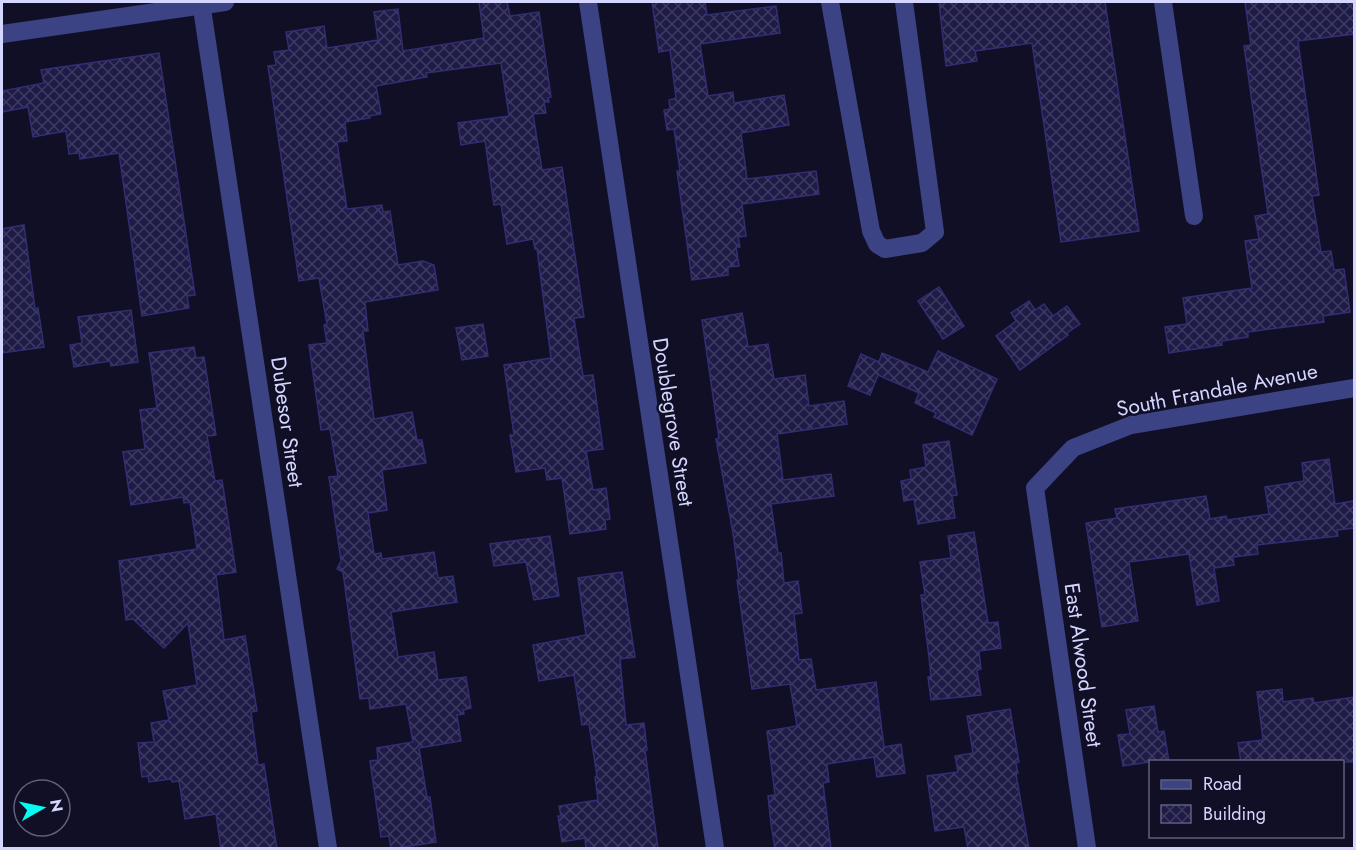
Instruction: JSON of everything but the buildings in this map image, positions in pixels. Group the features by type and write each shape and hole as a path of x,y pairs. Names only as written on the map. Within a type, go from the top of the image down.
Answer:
{"street":[{"path":"2,34 202,3 225,2"},
{"name":"Doublegrove Street","path":"588,2 715,849"},
{"path":"830,2 871,231 877,244 885,249 922,243 935,232 904,2"},
{"path":"1162,2 1194,216"},
{"name":"Dubesor Street","path":"202,3 328,849"},
{"name":"South Frandale Avenue","path":"1035,488 1073,448 1131,426 1354,388"},
{"name":"East Alwood Street","path":"1035,488 1087,849"}]}
